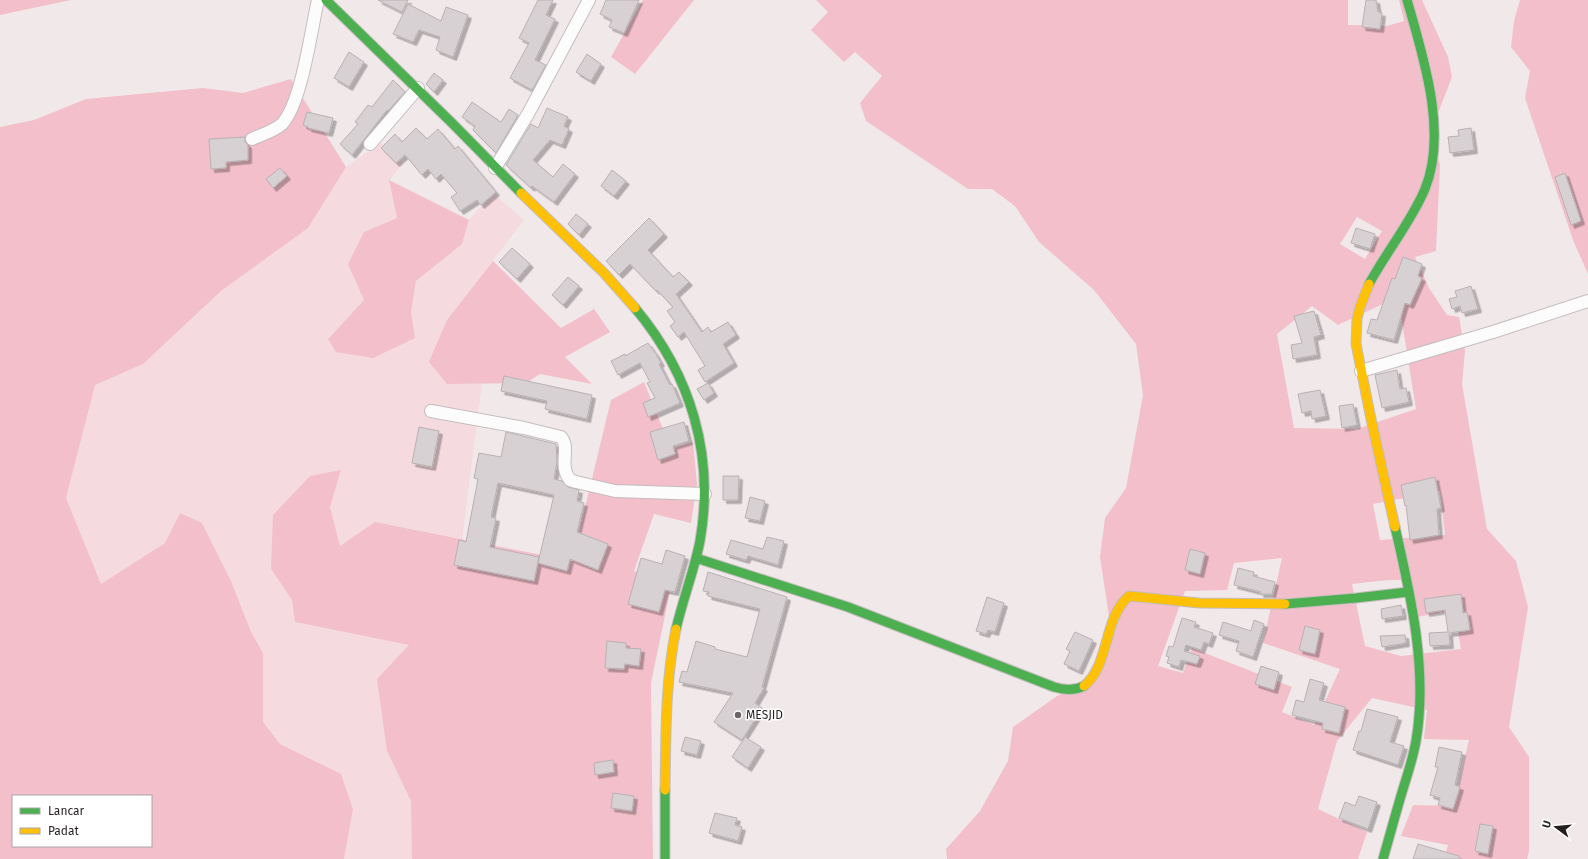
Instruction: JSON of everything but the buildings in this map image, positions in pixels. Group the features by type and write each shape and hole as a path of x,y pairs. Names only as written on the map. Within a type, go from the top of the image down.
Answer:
{"street":[{"path":"252,139 269,132 282,124 292,107 305,61 318,0"},
{"path":"326,0 370,44 418,88 495,168 619,288 643,315 655,332 684,384 694,411 700,436 704,467 705,494 702,525 696,558 678,618 670,666 666,763 665,859"},
{"path":"495,168 528,114 588,0"},
{"path":"1384,859 1414,754 1419,702 1419,671 1413,615 1361,371 1356,330 1359,308 1373,277 1404,228 1420,197 1428,176 1434,144 1433,115 1425,71 1407,0"},
{"path":"370,144 418,88"},
{"path":"1361,371 1493,332 1588,300"},
{"path":"431,411 524,428 561,437 565,443 564,468 570,480 576,482 615,491 705,494"},
{"path":"696,558 800,590 895,624 1001,668 1059,688 1070,690 1077,690 1084,686 1094,676 1114,621 1124,599 1129,596 1199,603 1274,604 1364,598 1408,592"}],"shaded area":[{"path":"0,0 71,0 0,15"},
{"path":"643,0 694,0 635,74 611,57"},
{"path":"816,0 1348,0 1348,25 1387,26 1404,21 1399,0 1422,0 1448,57 1452,77 1431,131 1440,165 1436,251 1415,257 1429,288 1447,315 1459,317 1465,351 1462,384 1487,529 1516,561 1528,607 1509,727 1529,757 1529,851 1527,859 1444,859 1448,845 1401,836 1413,805 1454,806 1469,740 1424,739 1427,710 1372,698 1337,741 1318,809 1367,832 1358,859 947,859 946,849 980,811 1008,761 1013,727 1057,696 1087,683 1112,637 1100,557 1105,518 1126,488 1143,395 1136,344 1094,290 1039,242 1015,206 992,189 968,189 866,121 860,103 882,76 855,52 844,62 811,30 828,12","holes":["1357,217 1382,231 1365,259 1340,244","1398,297 1416,409 1357,429 1294,428 1277,334 1312,306 1338,325","1440,491 1445,535 1380,540 1373,504","1282,558 1263,643 1340,669 1314,725 1282,712 1292,687 1192,648 1183,673 1158,666 1185,591 1227,590 1234,563","1388,580 1411,580 1417,617 1454,610 1461,649 1401,656 1365,646 1352,584"]},
{"path":"1520,0 1588,0 1588,274 1573,240 1525,98 1530,71 1511,47 1514,21"},
{"path":"291,79 346,167 308,228 221,291 143,364 95,385 66,498 101,584 165,543 180,513 202,523 231,581 251,632 263,653 263,722 280,744 341,774 353,809 344,859 0,859 0,127 34,120 86,99 203,88 243,93"},
{"path":"381,143 404,163 389,180 397,218 364,232 364,300 328,338 415,338 411,312 416,281 462,244 469,220 493,193 524,220 447,320 447,384 482,384 462,539 375,522 340,546 330,507 341,471 271,569 292,600 295,622 409,645 387,751 411,801 412,859 344,859 353,809 341,774 280,744 263,722 263,653 251,632 231,581 202,523 180,513 165,543 101,584 66,498 95,385 143,364 221,291 308,228 346,167"},
{"path":"389,180 469,220 462,244 416,281 411,312 415,338 373,358 336,352 328,339 364,300 348,264 364,232 397,218"},
{"path":"493,261 561,328 594,309 610,332 565,357 592,384 540,374 526,383 447,384 429,362 447,320"},
{"path":"644,382 671,449 693,442 697,484 691,523 654,514 634,571 671,586 651,683 653,859 412,859 411,801 387,751 377,679 409,645 295,622 292,600 271,569 273,515 310,476 341,470 330,507 340,546 375,522 572,561 611,400"}],"traffic: fast":[{"path":"326,0 452,123 521,193"},
{"path":"1369,284 1406,225 1419,201 1425,189 1431,167 1434,143 1434,119 1431,94 1420,45 1407,0"},
{"path":"635,308 671,361 684,388 694,417 701,447 704,478 704,509 700,541 676,629"},
{"path":"1383,859 1416,741 1420,688 1419,661 1412,607 1395,527"},
{"path":"696,558 848,607 1054,687 1069,690 1084,686"},
{"path":"1285,604 1408,592"},
{"path":"665,790 665,859"}],"traffic: slow":[{"path":"521,193 604,273 635,308"},
{"path":"1369,284 1357,319 1356,344 1395,527"},
{"path":"1084,686 1092,677 1098,666 1115,616 1121,605 1129,596 1199,603 1285,604"},
{"path":"665,790 668,689 672,649 676,629"}],"place":[{"name":"MESJID","path":"738,715"}]}
